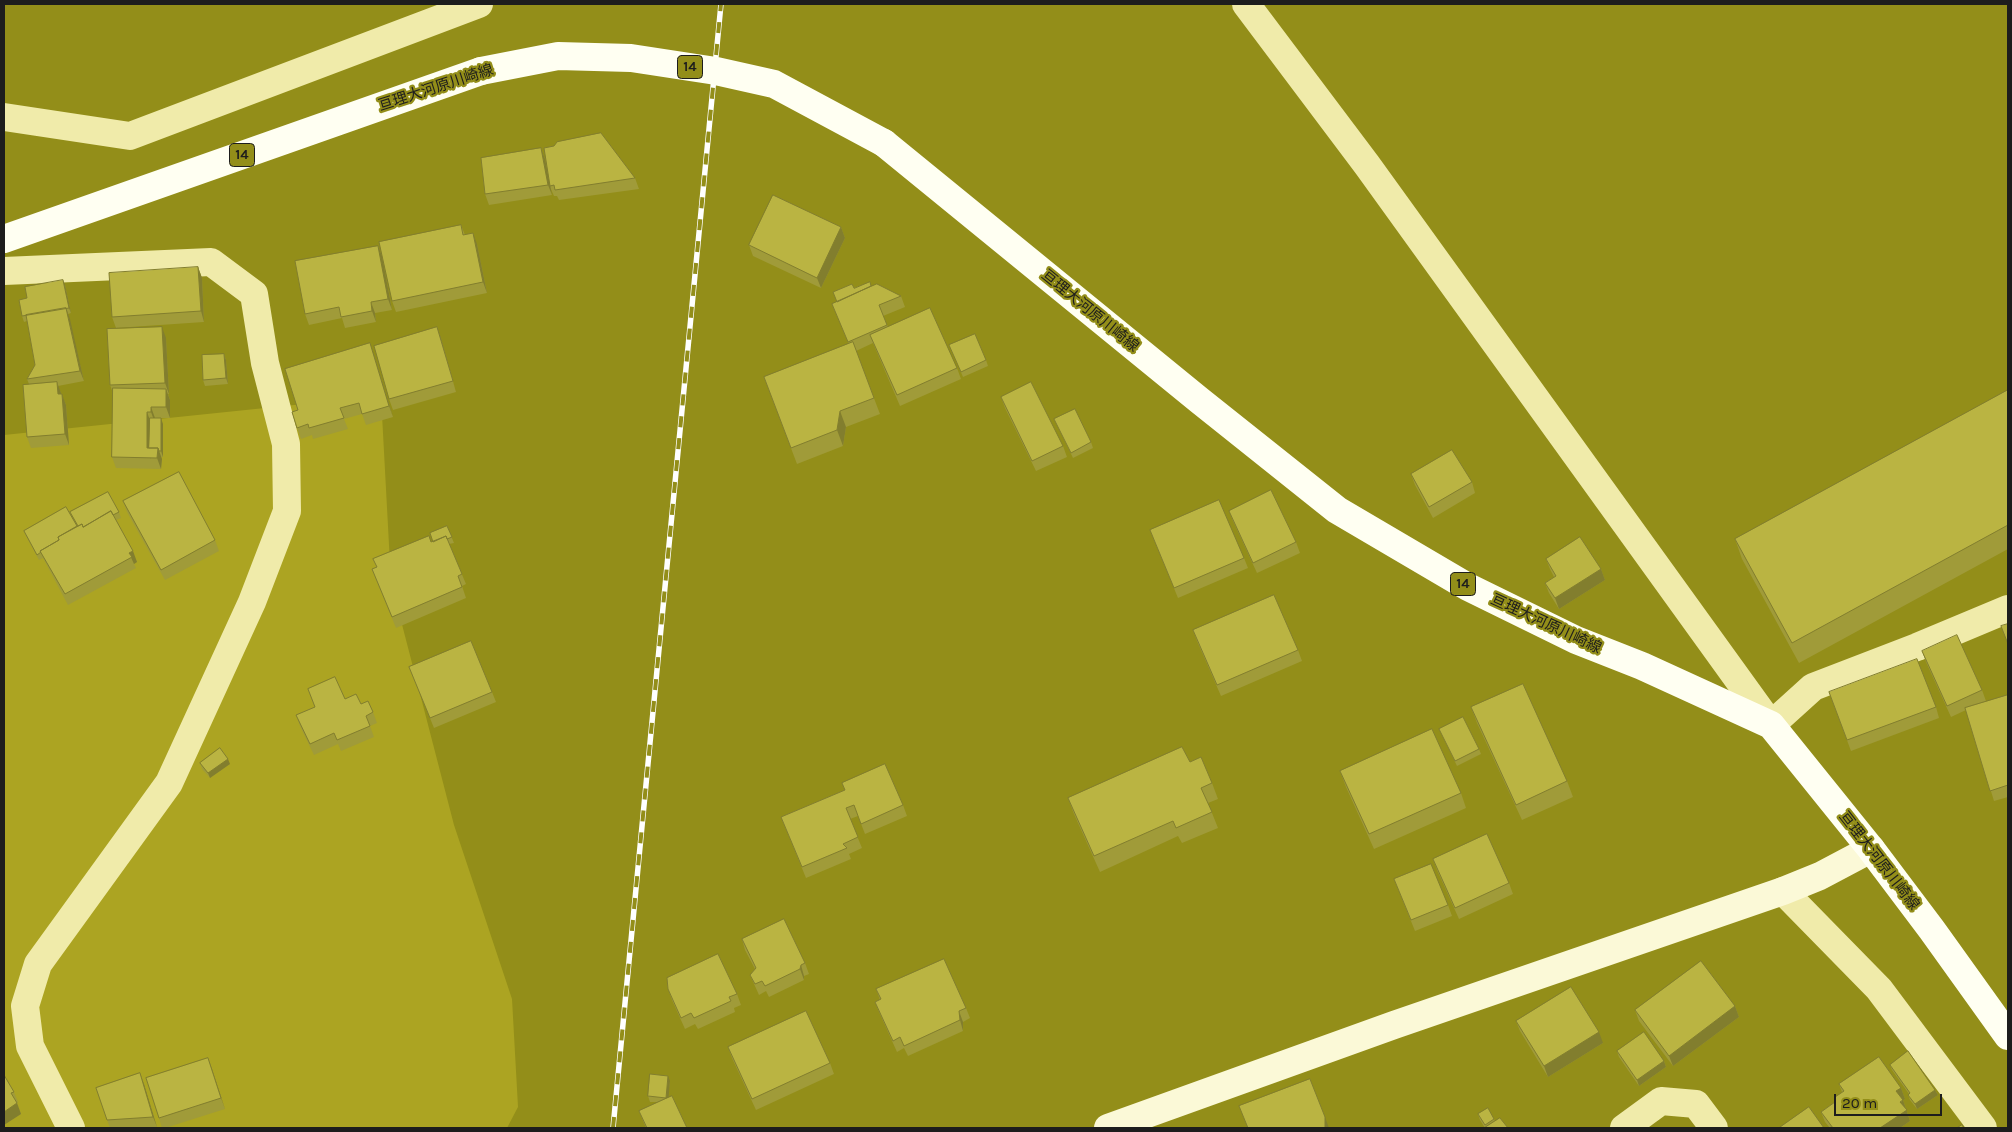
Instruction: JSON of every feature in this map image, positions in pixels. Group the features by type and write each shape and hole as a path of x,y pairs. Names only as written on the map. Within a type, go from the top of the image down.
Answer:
{"main road":[{"name":"亘理大河原川崎線","path":"4,239 481,71 558,56 631,58 716,71 774,84 884,143 1337,510 1468,587 1576,640 1642,666 1770,725 1863,853 1932,930 2008,1036"}],"street":[{"path":"4,117 130,136 479,4"},
{"path":"1246,4 1368,165 1770,725 1814,687 2008,609"},
{"path":"4,271 211,262 254,294 265,363 286,444 287,511 252,602 169,783 38,964 25,1006 30,1046 70,1128"},
{"path":"1108,1128 1403,1022 1783,892 1820,876 1863,853"},
{"path":"1783,892 1879,989 1983,1128"},
{"path":"1624,1128 1661,1101 1696,1104 1714,1128"}],"shaded area":[{"path":"381,396 391,582 454,825 512,999 518,1107 507,1128 4,1128 4,435"}],"building":[{"path":"601,133 635,178 555,190 554,185 550,186 544,148 554,146 557,142"},
{"path":"541,148 548,185 485,194 481,158"},
{"path":"773,195 841,227 817,278 749,245"},
{"path":"461,225 463,235 473,233 483,282 392,301 379,242"},
{"path":"378,246 388,299 371,302 372,311 341,317 339,307 305,314 295,261"},
{"path":"198,267 201,311 112,317 109,273"},
{"path":"63,280 69,308 22,316 19,300 27,298 25,287"},
{"path":"870,282 871,286 837,302 833,292 852,284 854,288"},
{"path":"877,284 901,296 879,305 887,325 848,342 832,304"},
{"path":"66,308 80,371 27,379 35,365 26,315"},
{"path":"930,308 957,368 897,395 870,335"},
{"path":"162,327 165,383 110,385 107,329"},
{"path":"437,327 453,381 389,399 374,346"},
{"path":"975,334 986,360 961,372 949,345"},
{"path":"853,342 874,398 840,411 837,430 791,448 764,377"},
{"path":"370,343 389,406 362,414 359,403 340,408 344,418 309,428 308,424 297,428 292,412 298,410 285,369"},
{"path":"224,354 226,378 203,380 202,355"},
{"path":"57,382 58,394 62,394 65,434 27,437 23,385"},
{"path":"1031,382 1063,446 1032,461 1001,397"},
{"path":"113,388 166,389 166,407 151,407 151,412 147,412 147,448 158,448 157,458 112,457"},
{"path":"2008,390 2008,525 1792,643 1735,539"},
{"path":"1075,409 1091,442 1071,453 1054,419"},
{"path":"150,418 161,418 161,451 158,448 149,448"},
{"path":"1452,450 1472,482 1429,507 1411,474"},
{"path":"179,472 215,540 161,570 123,501"},
{"path":"1271,490 1296,542 1253,563 1229,511"},
{"path":"108,492 119,512 113,515 111,511 83,527 82,524 78,526 70,512"},
{"path":"1219,500 1244,558 1174,588 1150,530"},
{"path":"66,507 77,526 58,537 59,540 40,551 37,555 24,531"},
{"path":"111,511 133,551 129,553 132,557 65,594 40,551 59,540 58,537 82,524 83,527"},
{"path":"447,526 452,537 447,539 446,536 433,542 430,533"},
{"path":"429,536 431,542 446,536 462,574 458,576 462,587 392,617 372,569 377,567 373,559"},
{"path":"1580,537 1601,569 1555,598 1545,583 1556,576 1546,559"},
{"path":"1274,595 1298,650 1217,685 1193,630"},
{"path":"2008,624 2008,644 2001,626"},
{"path":"1957,635 1982,690 1947,706 1922,651"},
{"path":"471,641 492,692 430,718 409,667"},
{"path":"1917,659 1936,707 1847,740 1829,692"},
{"path":"335,677 345,699 356,694 361,704 368,701 373,712 366,716 370,726 337,740 334,733 310,744 296,715 315,707 308,689"},
{"path":"1523,684 1567,781 1516,805 1471,707"},
{"path":"2008,695 2008,785 1990,791 1965,708"},
{"path":"1463,717 1479,749 1455,761 1439,729"},
{"path":"1432,729 1461,793 1369,834 1340,771"},
{"path":"1182,747 1190,762 1201,757 1212,783 1201,788 1212,812 1176,828 1173,821 1094,856 1068,798"},
{"path":"220,748 228,759 208,773 200,763"},
{"path":"885,764 903,805 861,824 854,805 846,808 858,837 843,844 847,848 802,867 781,817 845,790 842,783"},
{"path":"1487,834 1509,883 1455,908 1433,859"},
{"path":"1431,864 1448,905 1411,920 1394,879"},
{"path":"784,919 805,963 801,965 800,969 765,986 762,981 755,984 750,975 756,968 742,939"},
{"path":"718,954 737,994 729,997 731,1001 694,1018 691,1013 681,1018 668,989 667,978"},
{"path":"944,959 966,1008 959,1011 960,1020 904,1046 900,1037 893,1041 875,1002 881,999 876,989"},
{"path":"1701,961 1735,1006 1669,1056 1635,1010"},
{"path":"1571,987 1599,1032 1544,1066 1516,1021"},
{"path":"806,1011 830,1063 752,1099 728,1047"},
{"path":"1644,1032 1664,1061 1637,1080 1617,1051"},
{"path":"1908,1051 1935,1090 1915,1104 1908,1095 1910,1093 1890,1065"},
{"path":"1879,1057 1901,1088 1896,1091 1903,1100 1900,1102 1907,1110 1880,1128 1833,1128 1821,1112 1835,1102 1835,1097 1844,1091 1839,1084"},
{"path":"208,1058 221,1098 159,1118 146,1078"},
{"path":"140,1073 153,1117 107,1120 96,1088"},
{"path":"650,1074 668,1076 666,1098 648,1096"},
{"path":"4,1075 14,1092 11,1093 17,1103 4,1112"},
{"path":"1310,1079 1325,1117 1325,1128 1248,1128 1239,1106"},
{"path":"672,1096 687,1128 647,1128 639,1111"},
{"path":"1809,1107 1824,1128 1779,1128"},
{"path":"1488,1108 1494,1119 1485,1125 1478,1114"},
{"path":"1500,1118 1508,1128 1486,1127"}],"railway":[{"path":"613,1128 721,4"}]}
